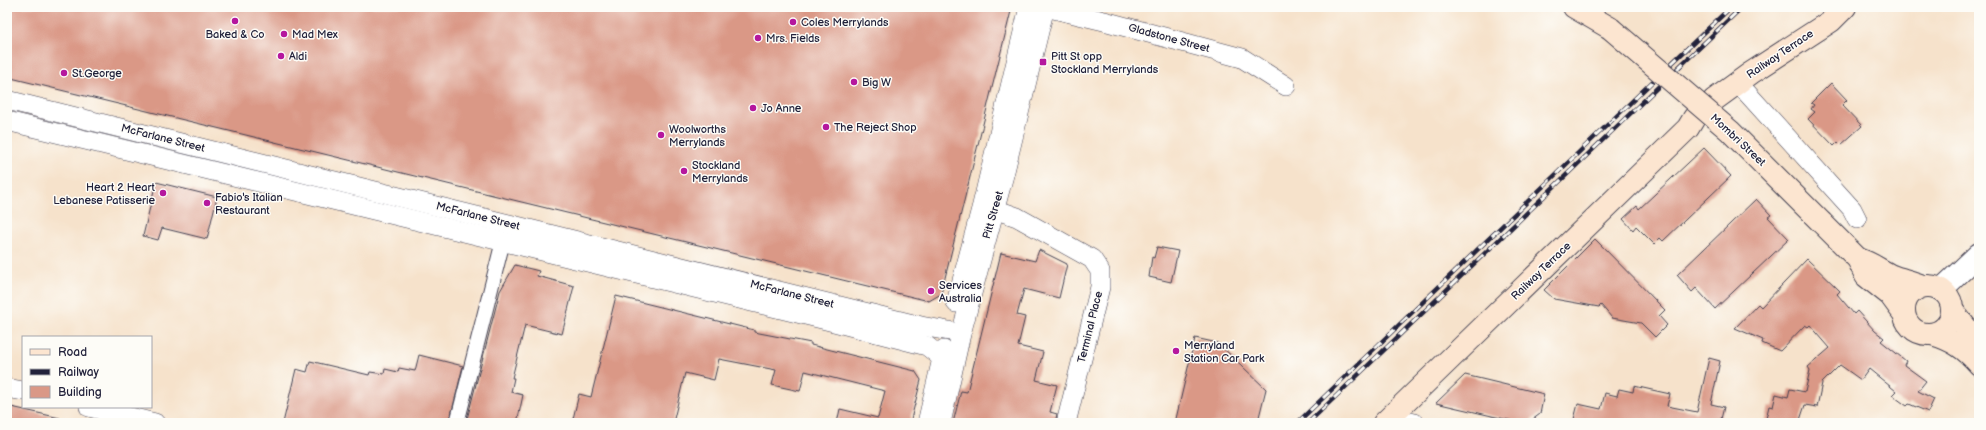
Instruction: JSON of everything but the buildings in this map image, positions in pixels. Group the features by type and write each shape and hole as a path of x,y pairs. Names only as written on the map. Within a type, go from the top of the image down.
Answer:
{"main road":[{"name":"Mombri Street","path":"1574,7 1610,28 1730,131 1858,259 1866,276 1890,295 1904,314"},
{"name":"Railway Terrace","path":"1714,100 1831,21 1845,7"},
{"name":"Railway Terrace","path":"1387,420 1688,128 1694,118"},
{"name":"Mombri Street","path":"1858,259 1872,264 1892,276 1932,288"},
{"path":"1979,344 1952,310 1948,296 1932,288 1911,292 1907,299 1904,314 1911,327 1924,334 1932,334 1948,339 1962,347 1979,364"},
{"path":"1932,334 1945,327 1950,320 1952,310"}],"street":[{"name":"Pitt Street","path":"941,423 988,207 1029,7"},
{"name":"Pitt Street","path":"927,423 949,331 988,207 1045,7"},
{"name":"Gladstone Street","path":"1045,7 1104,21 1242,58 1286,86"},
{"path":"1738,83 1852,209 1857,219"},
{"name":"McFarlane Street","path":"7,100 906,322 949,331"},
{"name":"McFarlane Street","path":"7,122 503,241 927,346 942,358"},
{"name":"Terminal Place","path":"988,207 1017,217 1085,255 1092,259 1100,271 1100,288 1066,423"},
{"path":"457,423 503,241"},
{"path":"1932,288 1979,254"},
{"path":"7,388 22,392"},
{"path":"92,408 155,423"},
{"path":"1387,420 1414,423"}],"railway":[{"path":"1671,64 1731,7"},
{"path":"1677,69 1742,7"},
{"path":"1297,423 1652,82"},
{"path":"1308,423 1658,87"}],"place":[{"name":"Baked & Co","path":"235,21"},
{"name":"Coles Merrylands","path":"793,22"},
{"name":"Mad Mex","path":"284,34"},
{"name":"Mrs. Fields","path":"758,38"},
{"name":"Aldi","path":"281,56"},
{"name":"Pitt St opp Stockland Merrylands","path":"1043,62"},
{"name":"St.George","path":"64,73"},
{"name":"Big W","path":"854,82"},
{"name":"Jo Anne","path":"753,108"},
{"name":"The Reject Shop","path":"826,127"},
{"name":"Woolworths Merrylands","path":"661,135"},
{"name":"Stockland Merrylands","path":"684,171"},
{"name":"Heart 2 Heart Lebanese Patisserie","path":"163,193"},
{"name":"Fabio's Italian Restaurant","path":"207,203"},
{"name":"Services Australia","path":"931,291"},
{"name":"Merryland Station Car Park","path":"1176,351"}]}
